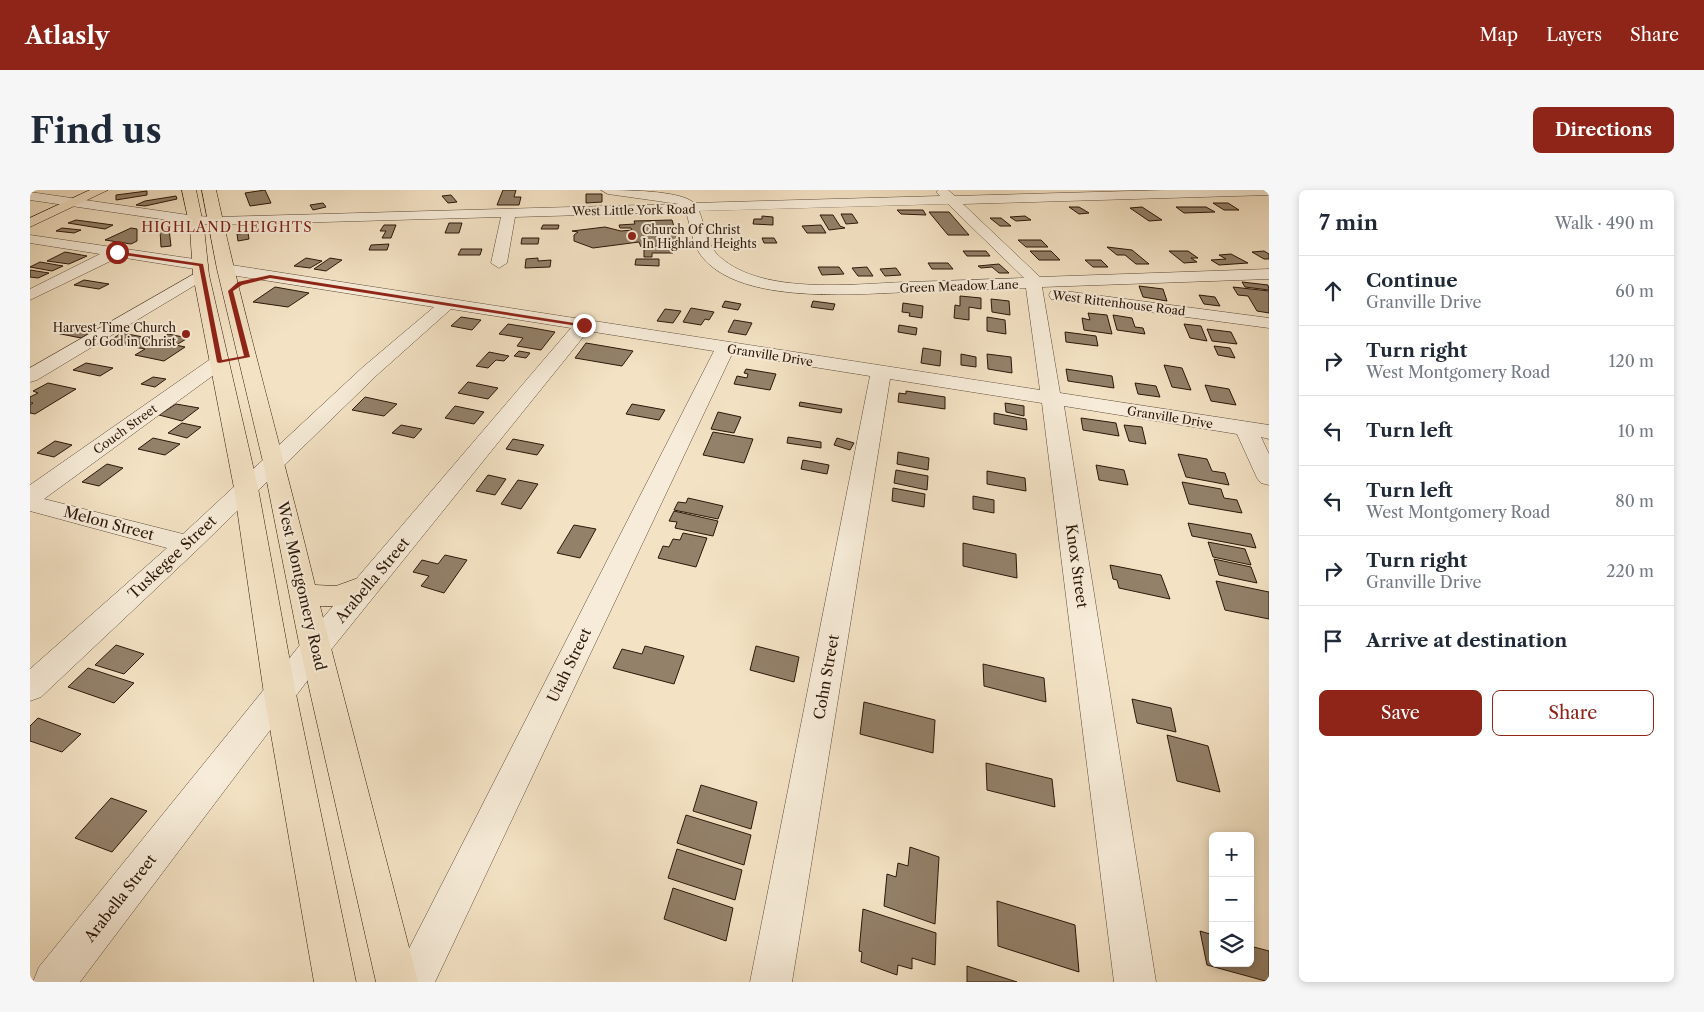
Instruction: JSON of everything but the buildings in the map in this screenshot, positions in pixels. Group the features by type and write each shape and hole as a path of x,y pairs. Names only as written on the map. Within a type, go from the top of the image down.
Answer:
{"main road":[{"path":"30,223 75,196 100,190"},
{"name":"West Montgomery Road","path":"189,190 206,220"},
{"name":"West Montgomery Road","path":"209,190 206,220 210,275 233,359 246,488 280,694 335,982"},
{"path":"30,211 54,199"},
{"name":"West Montgomery Road","path":"233,359 265,426 316,648 397,982"},
{"path":"304,594 338,597 369,584"}],"street":[{"path":"608,190 674,197 683,200 692,208"},
{"name":"West Little York Road","path":"30,196 54,199 75,196 206,220 692,208 946,195 1269,191"},
{"name":"Knox Street","path":"946,195 1032,276 1051,398 1055,409 1135,982"},
{"path":"484,214 488,199"},
{"name":"Green Meadow Lane","path":"692,208 705,252 724,268 762,282 792,288 824,290 969,286"},
{"path":"499,263 508,213"},
{"path":"30,239 170,260 210,275"},
{"path":"30,295 117,252"},
{"name":"Green Meadow Lane","path":"1034,288 1269,274"},
{"path":"30,376 170,295 191,290 210,275"},
{"name":"Granville Drive","path":"210,275 240,284 270,276 1269,432"},
{"name":"West Rittenhouse Road","path":"969,286 1034,288 1269,323"},
{"name":"Tuskegee Street","path":"30,688 188,544 312,426 447,304"},
{"name":"Arabella Street","path":"54,982 316,648 584,325"},
{"name":"Utah Street","path":"413,982 725,348"},
{"name":"Couch Street","path":"30,497 233,359"},
{"name":"Cohn Street","path":"771,982 881,372"},
{"path":"265,426 296,428 312,426"},
{"path":"1246,429 1269,478"},
{"name":"Melon Street","path":"30,503 188,544"}],"place":[{"name":"Church Of Christ In Highland Heights","path":"632,236"},
{"name":"Harvest Time Church of God in Christ","path":"186,334"}],"district":[{"name":"HIGHLAND HEIGHTS","path":"227,227"}],"route":[{"path":"117,252 201,265 201,275 219,362 247,357 231,291 240,284 270,276 584,325"}]}
